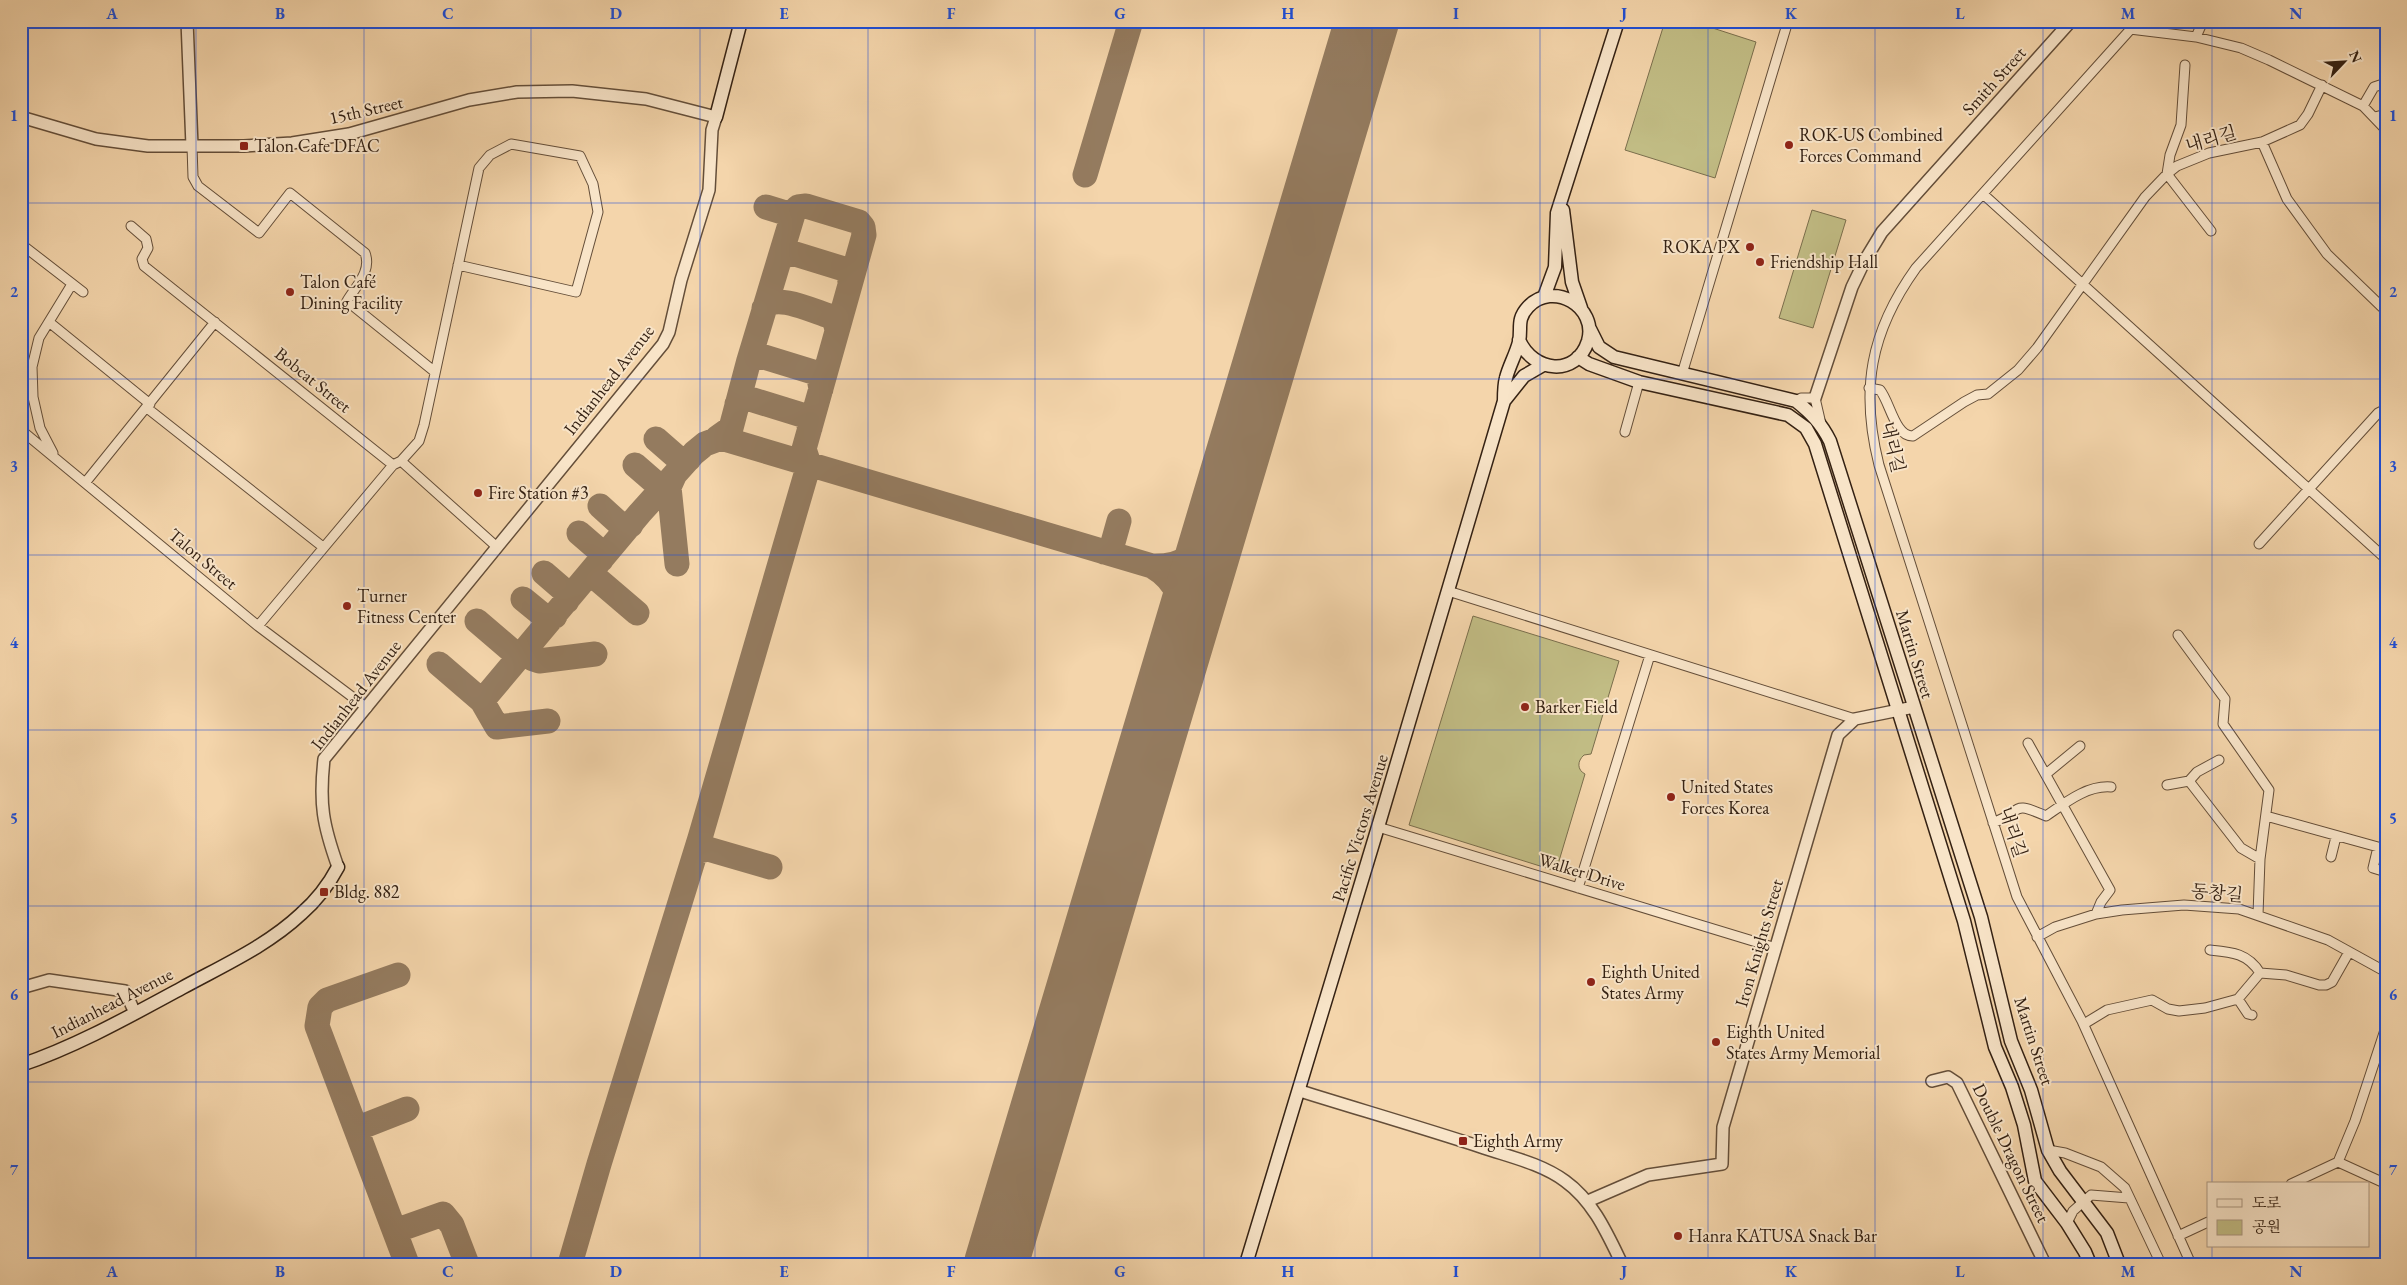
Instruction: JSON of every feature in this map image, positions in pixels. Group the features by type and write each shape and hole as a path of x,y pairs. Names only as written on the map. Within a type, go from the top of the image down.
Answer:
{"main road":[{"name":"Indianhead Avenue","path":"716,117 741,21"},
{"path":"1544,297 1555,267 1557,213 1561,198 1618,21"},
{"path":"1504,401 1517,382 1536,367 1543,365 1560,366 1578,357 1587,342 1588,324 1572,282 1561,198"},
{"path":"1504,401 1506,379 1519,340 1519,322 1523,313 1536,300 1544,297 1564,297 1581,309"},
{"name":"Martin Street","path":"1588,324 1596,343 1614,357 1796,401 1811,412 1822,424 1830,440 1982,917 2012,1041 2031,1090 2048,1150 2060,1171 2107,1233 2119,1264"},
{"path":"1519,340 1528,356 1543,365"},
{"name":"Martin Street","path":"1578,357 1589,364 1640,382 1788,415 1806,428 1815,444 1964,921 1995,1047 2012,1086 2024,1125 2027,1151 2035,1181 2067,1223 2085,1252 2090,1264"},
{"name":"Pacific Victors Avenue","path":"1246,1264 1300,1091 1504,401"},
{"name":"Indianhead Avenue","path":"21,1065 50,1054 135,1013 269,940 300,915 324,892 338,867"}],"street":[{"path":"187,21 193,177 198,186 259,233 290,193 366,253 369,262 367,269 347,301 435,372"},
{"path":"1682,374 1788,21"},
{"name":"Smith Street","path":"1815,398 1852,287 1872,246 1882,232 2071,21"},
{"name":"내리길","path":"2138,21 1916,268 1900,290 1876,345 1869,388 1869,417 1879,465 2017,897 2084,1024 2191,1264"},
{"path":"2196,37 2203,21"},
{"path":"2381,21 2386,28"},
{"path":"2130,29 2196,37 2242,48 2363,106 2386,130"},
{"path":"2185,65 2181,125 2170,155 2167,174 2211,230"},
{"path":"2363,106 2374,87 2386,83"},
{"name":"내리길","path":"1869,388 1880,390 1899,428 1904,434 1913,436 1964,402 1977,395 1988,394 2018,370 2037,348 2145,197 2167,174 2177,166 2209,153 2262,142 2300,125 2308,114 2322,85"},
{"name":"15th Street","path":"21,117 96,139 148,146 192,146 292,143 349,134 469,100 517,92 572,91 646,99 716,117"},
{"path":"2375,117 2386,114"},
{"name":"Indianhead Avenue","path":"338,867 325,830 321,791 324,759 663,344 669,332 681,280 709,190 712,130 716,117"},
{"path":"2262,142 2287,199 2327,254 2386,311"},
{"path":"258,626 323,548 397,463 419,441 479,168 490,155 512,144 580,156 593,184 598,212 576,292 458,265"},
{"path":"1983,194 2386,558"},
{"name":"Bobcat Street","path":"131,226 146,239 148,248 142,259 144,266 397,463 497,547"},
{"path":"21,244 83,292"},
{"path":"55,458 40,428 32,380 34,352 39,338 72,284"},
{"path":"49,322 148,406 323,548"},
{"path":"85,483 215,322"},
{"path":"1625,432 1640,382"},
{"path":"1796,401 1801,398 1815,398 1822,424"},
{"path":"2259,544 2378,413 2386,409"},
{"name":"Talon Street","path":"21,430 258,626 367,708"},
{"path":"1448,591 1854,720 1914,707"},
{"path":"2178,635 2225,699 2223,724 2269,790 2260,860 2258,915"},
{"path":"1578,888 1650,655"},
{"name":"Iron Knights Street","path":"1588,1201 1648,1175 1722,1164 1723,1127 1838,735 1854,720"},
{"path":"2028,742 2110,890 2101,902 2096,914"},
{"path":"2046,774 2080,746"},
{"path":"2167,785 2189,781 2197,772 2218,760"},
{"path":"2189,781 2241,848 2260,860"},
{"path":"1993,822 2007,817 2016,808 2022,806 2046,816 2090,790 2102,787 2111,788"},
{"path":"2266,816 2336,837 2378,847 2373,868 2386,872"},
{"name":"Walker Drive","path":"1378,827 1776,948"},
{"path":"2331,857 2336,837"},
{"name":"동창길","path":"2038,937 2055,927 2096,914 2184,905 2239,909 2328,940 2386,972"},
{"path":"2210,950 2244,956 2254,963 2260,973"},
{"path":"2260,973 2280,974 2326,985 2332,982 2349,952"},
{"path":"2084,1024 2108,1010 2152,1000 2168,1009 2179,1011 2205,1008 2238,999 2260,973"},
{"path":"21,988 50,980 125,991 135,1013"},
{"path":"2238,999 2248,1014 2252,1015"},
{"path":"2295,1182 2338,1162 2355,1121 2386,1027"},
{"name":"Double Dragon Street","path":"1932,1081 1948,1077 1957,1083 2044,1264"},
{"path":"1300,1091 1548,1170 1565,1181 1588,1201 1606,1230 1622,1264"},
{"path":"2048,1150 2065,1153 2101,1167 2125,1188 2161,1264"},
{"path":"2338,1162 2382,1182 2386,1186"},
{"path":"2067,1223 2073,1211 2091,1194 2129,1198"},
{"path":"2178,1236 2207,1222"}],"green space":[{"path":"1665,21 1691,21 1756,42 1715,178 1625,150"},
{"path":"1812,210 1846,220 1813,328 1779,318"},
{"name":"Barker Field","path":"1473,616 1619,661 1591,754 1584,755 1579,763 1580,770 1585,774 1556,871 1409,825"}],"taxiway":[{"path":"1085,175 1131,21"},
{"path":"570,1264 700,838 809,464 804,449 864,235 863,227 859,222 806,206 798,207 794,211 749,360 731,428 717,438"},
{"path":"766,207 792,215"},
{"path":"780,260 785,255 792,253 844,269 849,273 850,282"},
{"path":"764,308 777,302 805,307 829,316 835,321 837,330"},
{"path":"749,360 761,356 813,372 819,378 821,389"},
{"path":"737,404 743,400 750,399 802,415 807,419 810,428"},
{"path":"595,654 539,661 533,659 528,649 530,644 640,513 694,453 705,444 721,438 1152,566 1169,580 1179,596 1183,615 1183,637"},
{"path":"656,439 680,460 689,459"},
{"path":"635,465 658,485 667,484"},
{"path":"674,476 669,487 677,564"},
{"path":"600,506 622,526 631,525"},
{"path":"1104,552 1111,550 1119,521"},
{"path":"1152,566 1164,566 1183,561 1197,551 1217,525"},
{"path":"579,533 601,552 601,560"},
{"path":"544,573 566,592 567,601"},
{"path":"585,580 592,577 596,578 637,613"},
{"path":"523,599 545,617 555,616"},
{"path":"477,621 519,657"},
{"path":"530,644 482,701 497,727 548,721"},
{"path":"439,664 482,701"},
{"path":"695,855 699,851 708,849 770,867"},
{"path":"398,975 327,1000 320,1007 317,1026 407,1264"},
{"path":"356,1129 407,1109"},
{"path":"395,1231 443,1214 452,1225 467,1264"}],"runway":[{"path":"996,1264 1367,21"}],"place":[{"name":"ROK-US Combined Forces Command","path":"1789,145"},
{"name":"Talon Cafe DFAC","path":"244,146"},
{"name":"ROKA PX","path":"1750,247"},
{"name":"Friendship Hall","path":"1760,262"},
{"name":"Talon Café Dining Facility","path":"290,292"},
{"name":"Fire Station #3","path":"478,493"},
{"name":"Turner Fitness Center","path":"347,606"},
{"name":"Barker Field","path":"1525,707"},
{"name":"United States Forces Korea","path":"1671,797"},
{"name":"Bldg. 882","path":"324,892"},
{"name":"Eighth United States Army","path":"1591,982"},
{"name":"Eighth United States Army Memorial","path":"1716,1042"},
{"name":"Eighth Army","path":"1463,1141"},
{"name":"Hanra KATUSA Snack Bar","path":"1678,1236"}]}
